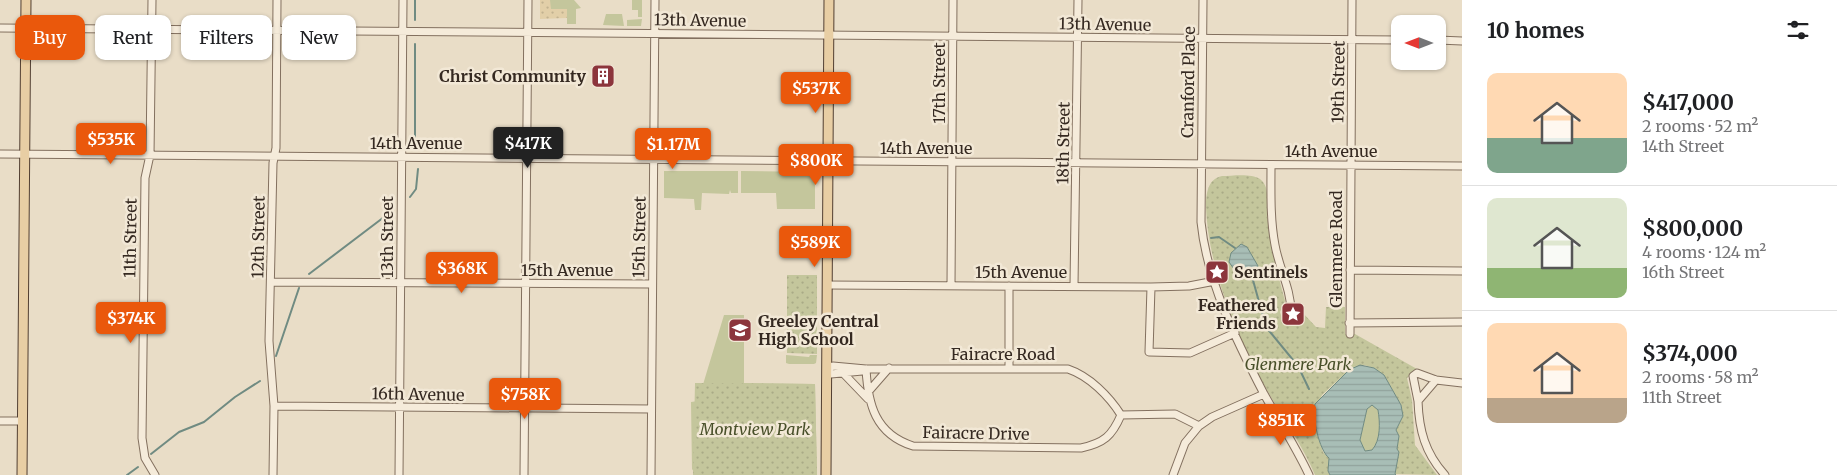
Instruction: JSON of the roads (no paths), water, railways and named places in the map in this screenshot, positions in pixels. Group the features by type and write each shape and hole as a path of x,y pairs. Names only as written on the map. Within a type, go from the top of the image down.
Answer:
{"main road":[{"path":"25,15 26,0"},
{"path":"826,475 829,0"},
{"path":"22,475 25,60"}],"street":[{"name":"11th Street","path":"152,0 152,15"},
{"name":"12th Street","path":"273,475 274,406 269,359 277,0"},
{"name":"13th Street","path":"399,475 402,0"},
{"path":"524,475 528,0"},
{"name":"15th Street","path":"651,475 654,0"},
{"name":"17th Street","path":"951,285 953,0"},
{"name":"18th Street","path":"1074,286 1078,0"},
{"name":"Cranford Place","path":"1203,0 1202,234 1215,281 1235,333 1264,394 1308,475"},
{"name":"19th Street","path":"1350,165 1352,0"},
{"name":"13th Avenue","path":"0,28 15,28"},
{"name":"13th Avenue","path":"171,29 1391,40"},
{"path":"1446,40 1462,41"},
{"name":"11th Street","path":"152,60 150,155 145,178 141,396 144,452 155,475"},
{"name":"14th Avenue","path":"0,154 1462,166"},
{"path":"1271,165 1274,237 1280,268 1291,297 1291,312"},
{"name":"Glenmere Road","path":"1350,165 1350,334"},
{"path":"1350,270 1462,271"},
{"name":"15th Avenue","path":"827,285 1150,287 1189,286 1215,281"},
{"name":"15th Avenue","path":"272,282 652,284"},
{"path":"1009,286 1009,367"},
{"path":"1150,287 1149,352 1190,353 1235,333"},
{"path":"1350,323 1462,322"},
{"name":"Fairacre Road","path":"866,369 844,374 831,374 827,369 833,366 866,369 1009,367 1054,368 1075,371 1111,400 1121,415"},
{"path":"844,374 868,396 889,368"},
{"name":"Fairacre Drive","path":"866,369 868,396 882,425 894,438 907,444 924,447 1081,448 1098,444 1108,436 1114,430 1121,415"},
{"path":"1445,475 1432,459 1421,435 1418,401 1413,376 1417,373 1436,380 1462,383"},
{"path":"1418,401 1436,380"},
{"path":"1173,475 1185,443 1199,426 1212,416 1264,394"},
{"name":"16th Avenue","path":"274,406 651,409"},
{"path":"1121,415 1175,414 1199,426"},
{"path":"0,421 22,421"}],"water":[{"path":"1241,244 1247,247 1258,266 1253,274 1245,278 1236,272 1229,262 1231,253"},
{"path":"1360,365 1374,368 1384,375 1401,405 1403,416 1396,430 1399,436 1397,449 1399,452 1396,475 1330,475 1328,471 1329,458 1319,441 1315,425 1315,404 1349,370","holes":["1372,405 1378,410 1377,441 1372,450 1365,451 1360,440 1367,409"]}],"waterway":[{"path":"415,0 415,20"},
{"path":"415,44 415,147"},
{"path":"410,197 416,189 418,169"},
{"path":"309,274 392,211"},
{"path":"1211,238 1219,237 1235,248"},
{"path":"1251,273 1266,327 1298,366 1309,389"},
{"path":"276,356 299,288"},
{"path":"151,454 179,432 204,422 235,397 260,381"},
{"path":"127,475 138,467"}],"place":[{"name":"Christ Community","path":"603,76"},
{"name":"Sentinels","path":"1217,272"},
{"name":"Feathered Friends","path":"1293,314"},
{"name":"Greeley Central High School","path":"740,330"}],"park label":[{"name":"Glenmere Park","path":"1298,364"},
{"name":"Montview Park","path":"755,429"}]}
